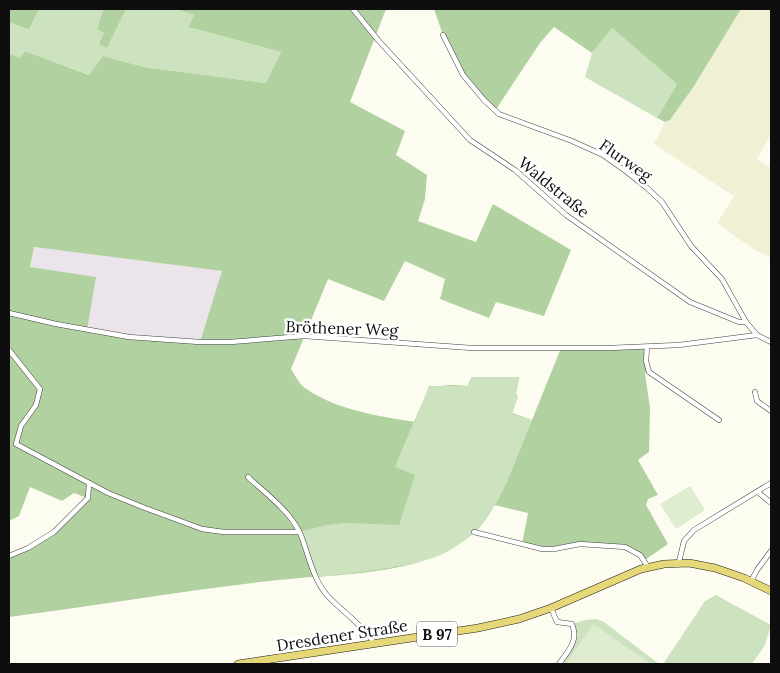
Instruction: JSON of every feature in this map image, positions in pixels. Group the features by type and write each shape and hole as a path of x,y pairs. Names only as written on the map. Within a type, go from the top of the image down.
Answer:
{"main road":[{"name":"Dresdener Straße","path":"238,664 495,625 551,608 648,567 679,562"},
{"name":"B 97","path":"679,562 714,568 751,581 771,591"}],"street":[{"name":"Waldstraße","path":"353,9 378,40 470,140 515,170 566,215 690,302 739,322 746,322"},
{"name":"Flurweg","path":"444,35 463,75 484,100 499,114 603,155 627,172 662,202 691,246 722,279 746,322"},
{"name":"Bröthener Weg","path":"9,313 56,324 129,337 200,342 230,342 304,336 472,348 647,347 758,335"},
{"path":"746,322 758,335 771,342"},
{"path":"647,347 646,361 649,372 719,420"},
{"path":"9,350 40,389 36,405 22,426 16,444 89,482 145,508 202,529 224,532 299,532"},
{"path":"755,392 757,401 771,412"},
{"path":"248,477 284,509 299,532 316,577 324,592 360,625 374,643"},
{"path":"9,556 28,548 54,532 88,498 89,482"},
{"path":"679,562 681,548 688,535 771,484"},
{"path":"758,492 771,502"},
{"path":"474,532 542,549 554,550 580,544 625,547 640,555 648,567"},
{"path":"751,581 771,551"},
{"path":"551,608 557,622 572,624 575,631 573,642 559,664"}],"shaded area":[{"path":"34,247 223,271 200,342 129,337 86,330 30,266"}],"green space":[{"path":"9,9 39,9 29,30 9,22"},
{"path":"39,9 103,9 97,30 104,33 107,48 126,9 175,9 194,15 188,27 281,52 266,83 144,67 103,56 90,75 25,51 20,59 9,54 9,22 29,30"},
{"path":"103,9 126,9 107,48 99,44 104,33 97,30"},
{"path":"175,9 386,9 350,102 405,131 396,155 427,175 425,199 418,221 476,242 493,204 571,250 544,316 496,302 489,318 440,299 445,279 405,261 384,301 328,279 291,369 303,386 330,402 358,411 414,422 395,467 415,475 399,525 348,523 328,525 299,532 317,576 229,586 9,617 9,556 54,532 87,498 74,493 62,501 30,487 19,516 9,521 9,54 20,58 25,51 89,75 103,56 144,67 266,83 281,52 188,27 194,15","holes":["34,247 222,271 200,342 129,337 87,330 96,277 30,267"]},
{"path":"434,9 741,9 694,86 670,120 665,122 657,118 677,84 612,28 592,53 554,27 540,43 495,111 463,75 443,35"},
{"path":"741,9 771,9 771,134 757,159 771,168 771,255 769,257 755,250 718,222 734,196 654,144 665,122 670,120 694,86"},
{"path":"612,28 677,84 657,118 585,77 592,53"},
{"path":"647,347 648,370 645,374 650,408 649,452 638,460 658,495 648,499 646,505 668,544 645,560 625,547 580,544 554,549 522,544 528,513 495,505 493,508 511,472 561,348"},
{"path":"472,377 519,377 516,394 518,397 512,413 532,420 499,497 485,520 470,536 452,549 431,558 384,570 316,577 299,532 328,525 348,523 395,467 429,387 467,386"},
{"path":"690,486 705,510 676,529 660,504"},
{"path":"716,595 771,625 765,645 752,664 663,664 705,601"},
{"path":"596,619 604,622 659,664 559,664 573,642 572,624"},
{"path":"593,624 651,664 566,664"}]}
